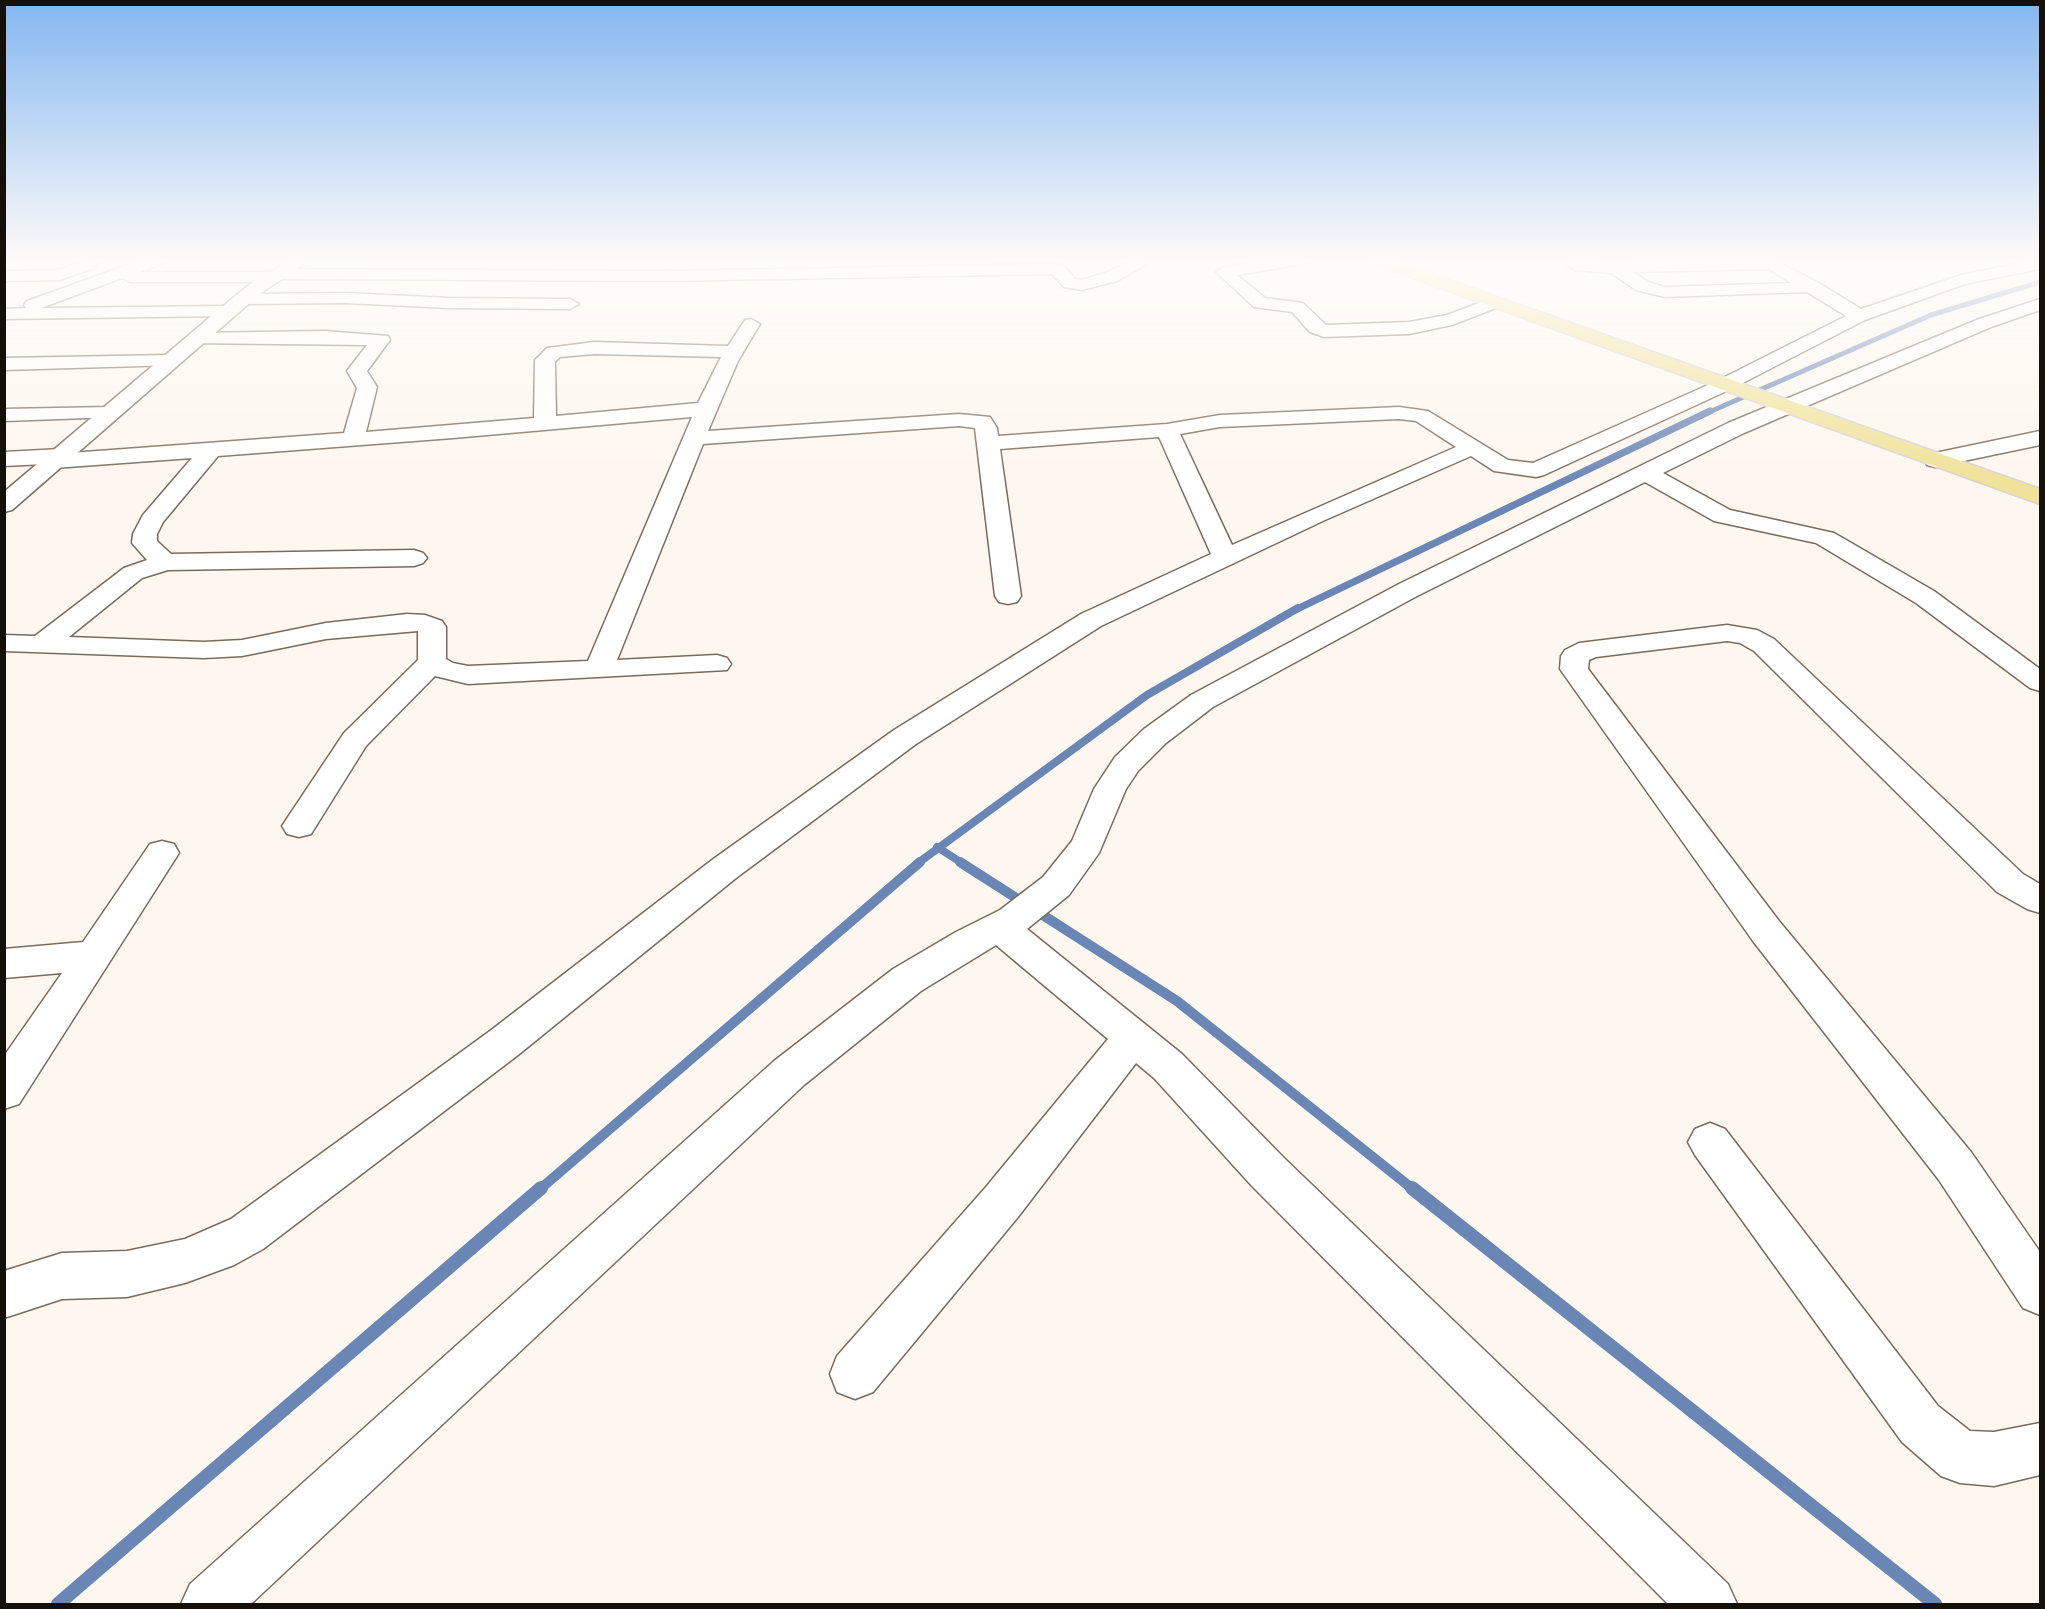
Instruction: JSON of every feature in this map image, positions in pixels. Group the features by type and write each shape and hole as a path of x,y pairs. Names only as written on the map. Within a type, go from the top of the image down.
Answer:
{"main road":[{"path":"1584,334 2040,497"}],"street":[{"path":"4,505 201,334"},
{"path":"599,669 706,410 745,334"},
{"path":"988,443 1167,430 1220,421 1411,413 1420,415 1502,466 1536,470 1727,386 1825,334"},
{"path":"210,1605 789,1073 907,980 1007,924 1056,886 1087,844 1110,789 1126,764 1155,736 1202,701 1408,590 1647,473 1774,403 1956,334"},
{"path":"195,339 325,337 381,340 357,370 358,376 367,387 353,440"},
{"path":"545,424 546,360 554,352 594,348 734,352"},
{"path":"10,367 169,362"},
{"path":"4,459 210,451 706,410"},
{"path":"4,415 109,413"},
{"path":"694,438 973,420 982,422 986,428 1008,596"},
{"path":"1167,430 1225,557"},
{"path":"1935,460 2040,438"},
{"path":"4,1294 62,1276 127,1274 185,1262 247,1234 504,1043 724,869 905,737 1076,627 1225,557 1472,448"},
{"path":"165,562 144,543 145,534 152,520 210,451"},
{"path":"1647,473 1723,516 1825,538 1924,597 2040,682"},
{"path":"41,645 133,573 165,562 414,558"},
{"path":"4,643 204,650 242,648 326,631 407,622 425,623 432,627 432,662 355,740 298,826"},
{"path":"2040,900 2010,883 1764,645 1747,636 1727,633 1589,649 1575,656 1574,669 1766,931 1955,1166 2040,1292"},
{"path":"432,662 443,669 468,675 717,664"},
{"path":"4,1091 162,853"},
{"path":"1007,924 1168,1066 1268,1172 1708,1605"},
{"path":"4,964 94,955"},
{"path":"855,1374 1002,1202 1133,1037"},
{"path":"1710,1142 1920,1424 1960,1456 1994,1459 2040,1449"}],"waterway":[{"path":"1707,413 1887,334"},
{"path":"1295,610 1710,411"},
{"path":"939,848 1147,695 1298,608"},
{"path":"918,863 939,848"},
{"path":"939,848 962,863"},
{"path":"539,1190 920,862"},
{"path":"960,862 1177,1001 1414,1190"},
{"path":"58,1604 541,1188"},
{"path":"1412,1188 1935,1604"}]}
